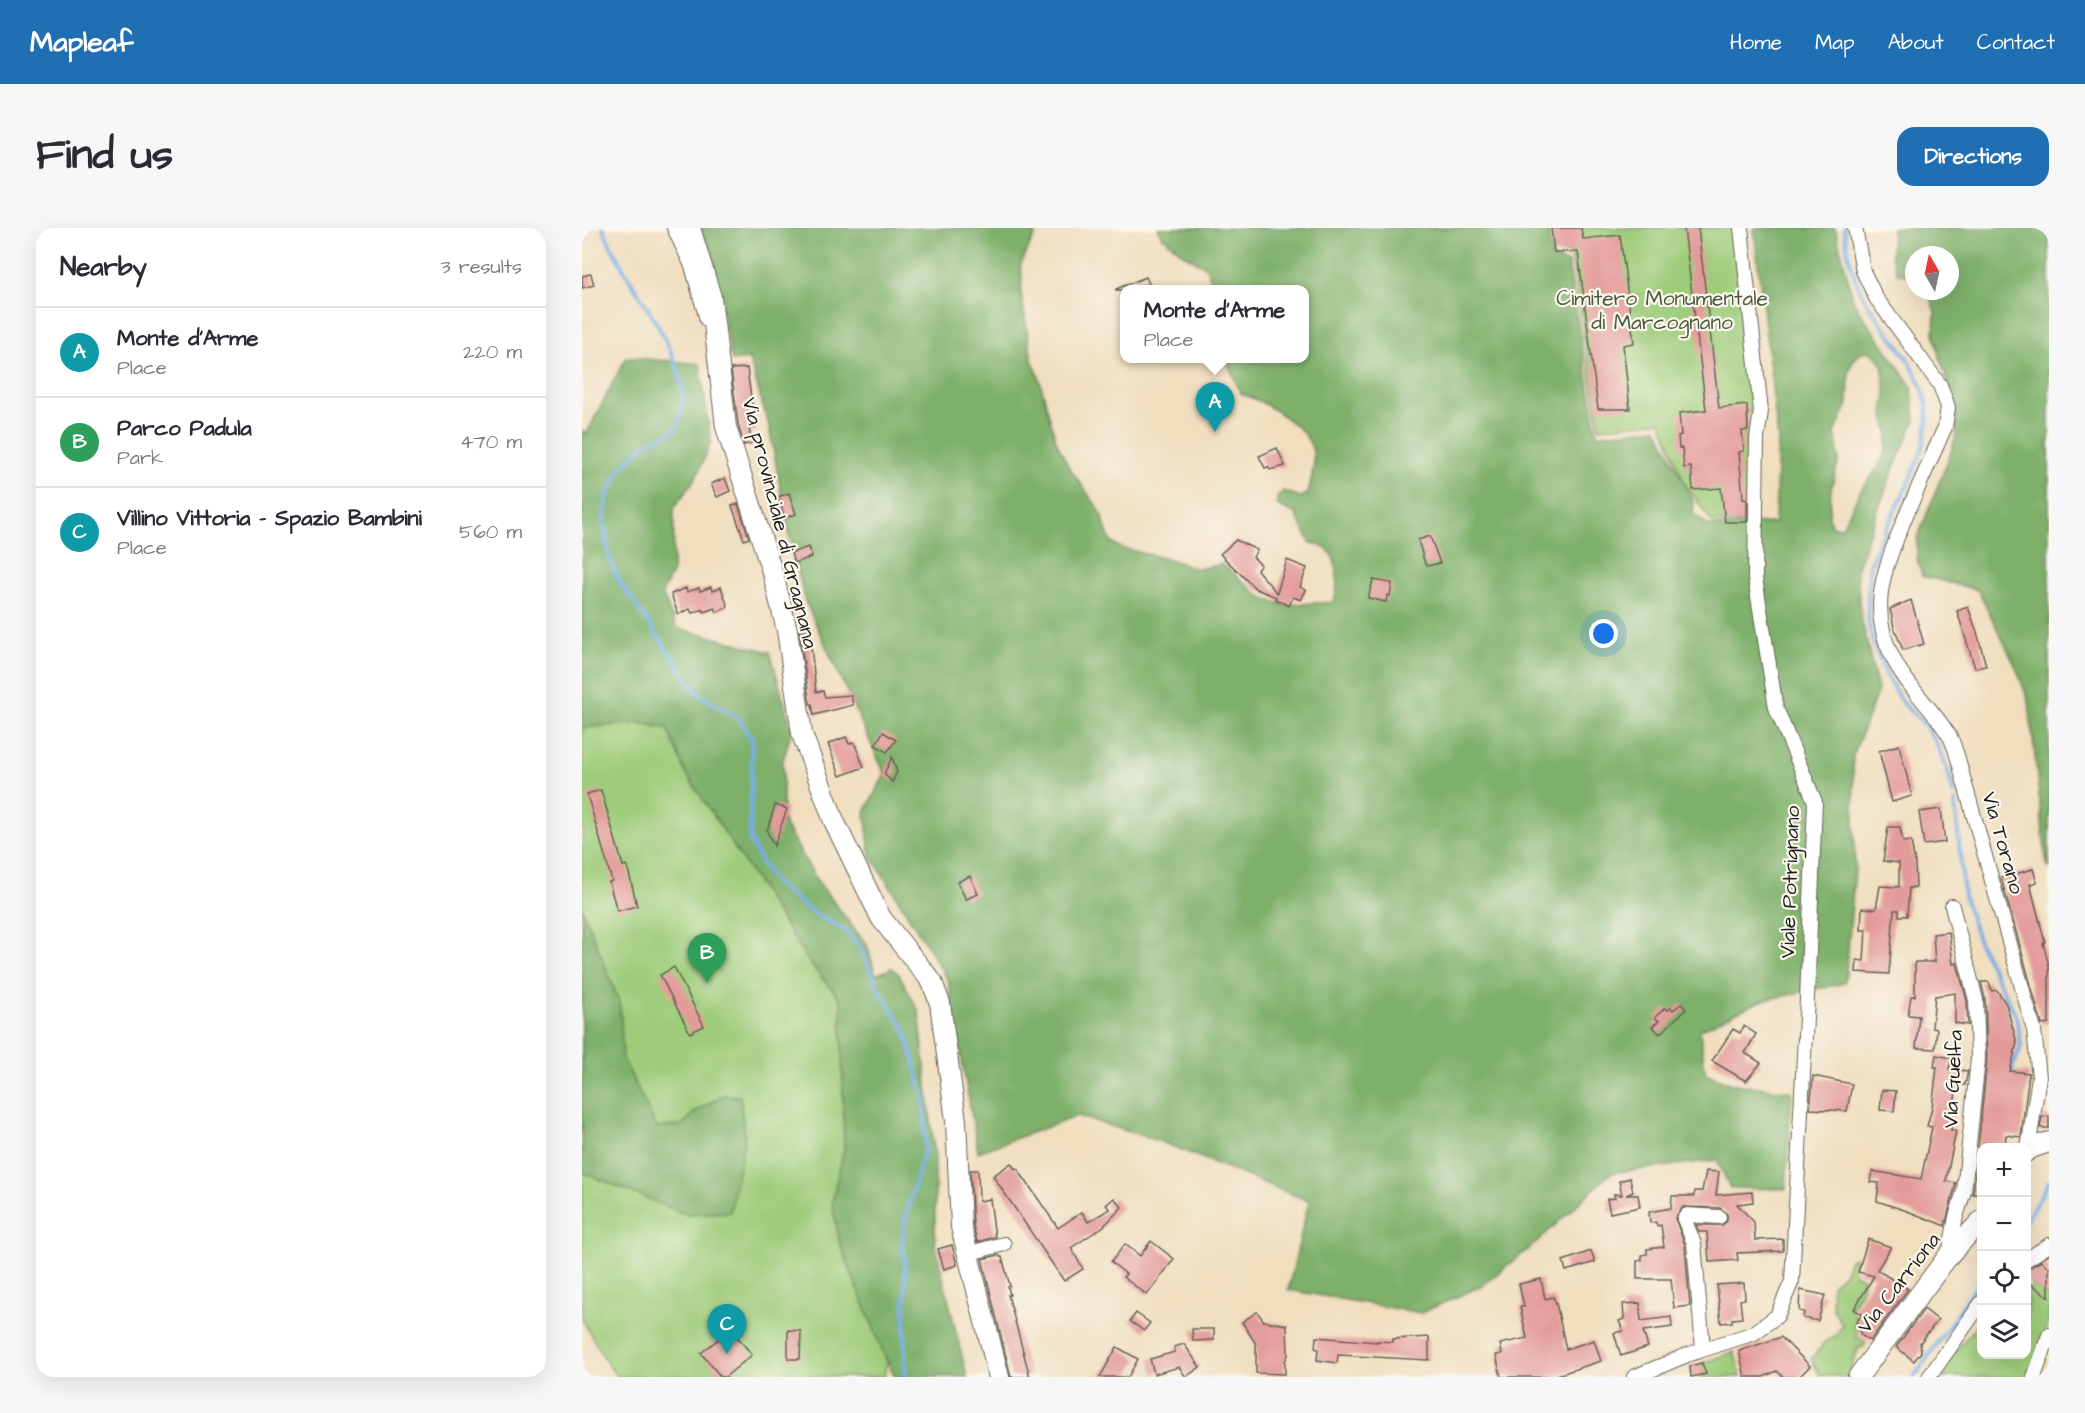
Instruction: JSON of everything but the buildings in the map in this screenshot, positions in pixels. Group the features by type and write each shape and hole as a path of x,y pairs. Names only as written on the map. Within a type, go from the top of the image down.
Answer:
{"main road":[{"name":"Via provinciale di Gragnana","path":"690,228 711,297 726,427 774,578 787,630 802,735 834,821 882,918 932,982 940,1003 956,1121 961,1227 999,1377"},
{"path":"2031,1149 2049,1142"},
{"name":"Via Carriona","path":"1858,1377 1949,1255 1977,1225"}],"street":[{"name":"Via provinciale di Gragnana","path":"674,228 692,266 706,319 714,323"},
{"name":"Viale Potrignano","path":"1634,1377 1703,1349 1754,1333 1777,1316 1792,1281 1815,802 1776,708 1755,578 1757,438 1761,411 1740,228"},
{"name":"Via Torano","path":"1855,228 1863,271 1876,298 1940,385 1948,407 1944,427 1884,570 1880,623 1887,646 1896,664 1920,700 1942,724 1952,740 2034,1030 2039,1077 2028,1143"},
{"name":"Via Guelfa","path":"1949,1255 1956,1216 1964,1191 1978,1059 1976,1000 1952,906"},
{"path":"1703,1349 1694,1243 1684,1219 1687,1215 1719,1217"},
{"path":"966,1254 1004,1244"},
{"path":"2031,1257 2049,1245"},
{"path":"1929,1377 1980,1305"},
{"path":"2034,1377 2049,1335"}],"green space":[{"path":"700,228 1038,228 1020,266 1021,293 1032,360 1056,441 1069,467 1100,511 1112,543 1121,548 1172,560 1197,569 1222,564 1261,597 1284,605 1333,602 1337,575 1332,555 1324,547 1310,542 1295,513 1277,505 1277,498 1283,491 1301,497 1308,494 1314,460 1310,443 1305,435 1286,418 1264,404 1241,394 1228,363 1309,363 1309,285 1213,285 1206,267 1183,254 1162,236 1158,228 1548,228 1552,258 1568,263 1597,435 1657,428 1694,503 1693,514 1709,526 1775,523 1778,439 1754,228 1835,228 1854,303 1912,387 1915,421 1894,467 1857,567 1860,613 1878,690 1853,756 1855,869 1845,983 1760,1001 1700,1030 1705,1073 1729,1083 1792,1092 1786,1189 1730,1188 1717,1160 1611,1173 1537,1242 1483,1285 1421,1313 1288,1290 1309,1201 1159,1141 1078,1116 978,1152 948,980 870,854 865,812 885,774 805,601 789,535 769,426 749,359 732,361 711,259","holes":["1867,350 1882,364 1886,393 1883,412 1888,430 1887,449 1878,467 1860,492 1842,527 1832,527 1829,518 1831,489 1839,460 1835,432 1848,404 1849,373 1852,363 1858,355"]},
{"name":"Cimitero Monumentale di Marcognano","path":"1552,228 1733,228 1755,411 1747,412 1748,522 1712,522 1684,482 1661,421 1599,428 1571,253 1554,252"},
{"path":"1892,228 2049,228 2049,869 2029,702 2015,665 1978,590 1922,576 1917,558 1917,539 1956,435 1956,409 1938,352 1934,333 1935,313 1931,300 1959,300 1959,246 1905,246 1905,275 1898,274 1891,256"},
{"path":"626,357 700,364 711,442 697,476 674,508 673,571 662,593 677,628 770,652 792,730 783,760 783,822 818,882 867,945 876,975 892,968 899,974 919,1012 935,1158 935,1245 967,1377 895,1377 840,1244 832,1202 844,1148 841,1000 812,966 685,772 667,728 639,723 582,728 582,431 587,433"},
{"path":"582,586 860,1030 891,1343 884,1377 618,1377 608,1365 582,1319"},
{"path":"582,908 620,1004 623,1059 657,1128 682,1125 696,1111 723,1095 740,1096 745,1137 730,1212 685,1214 582,1172"},
{"path":"1856,1257 1854,1274 1864,1279 1861,1291 1850,1309 1857,1318 1854,1326 1857,1332 1856,1337 1866,1342 1863,1348 1859,1347 1847,1377 1820,1375 1811,1359 1826,1341 1837,1335 1842,1324 1833,1309 1831,1286 1845,1272 1850,1259"},
{"path":"2032,1284 2049,1297 2049,1321 2029,1377 1936,1377 1977,1324 1977,1359 2031,1359"},
{"path":"1734,1352 1741,1377 1699,1377 1706,1374 1702,1363"}],"waterway":[{"path":"603,228 622,266 666,341 681,381 683,393 674,431 644,445 622,467 607,495 604,523 609,557 619,581 698,694 738,718 752,739 750,840 775,883 815,914 843,929 859,945 878,988 905,1030 925,1100 925,1149 905,1219 902,1245 905,1261 905,1377"},
{"path":"1844,228 1850,260 1860,290 1913,368 1924,393 1927,407 1925,438 1920,454 1907,487 1877,548 1869,572 1868,619 1880,661 1898,696 1925,726 1939,749 1953,793"},
{"path":"1955,802 1964,896 1979,943 2016,1016 2021,1046 2010,1075"},
{"path":"2031,1212 2049,1181"},
{"path":"1914,1377 1977,1285"}],"place":[{"name":"Monte d'Arme","path":"1215,432"},
{"name":"Parco Padula","path":"707,983"},
{"name":"Villino Vittoria - Spazio Bambini","path":"727,1354"}]}
